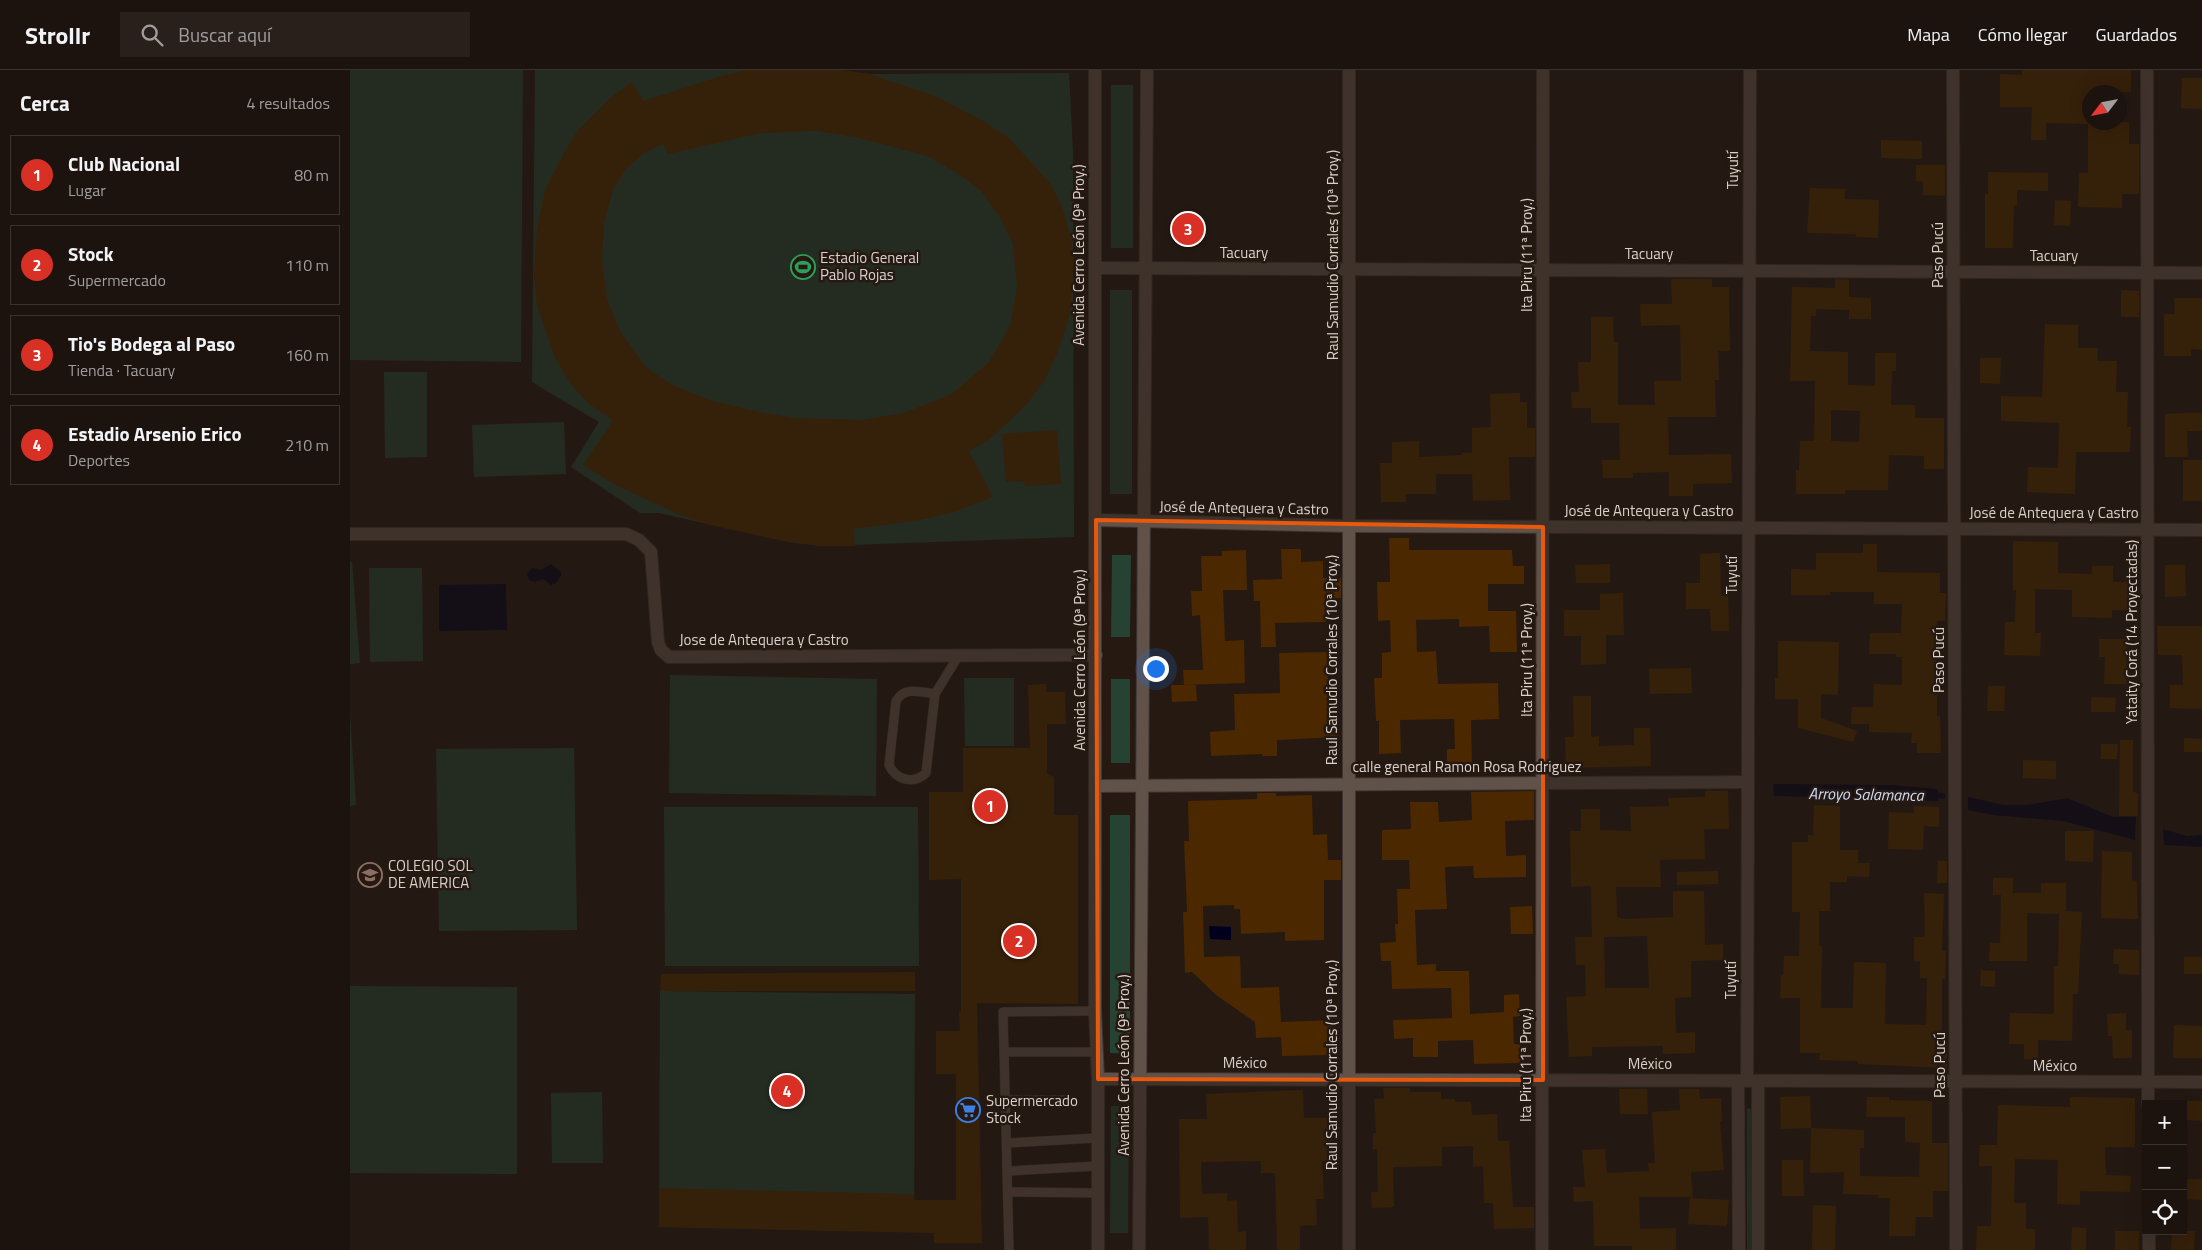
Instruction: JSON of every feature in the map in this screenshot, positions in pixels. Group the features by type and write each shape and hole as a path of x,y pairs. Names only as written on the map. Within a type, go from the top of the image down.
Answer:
{"street":[{"name":"Avenida Cerro León (9ª Proy.)","path":"1095,70 1095,1011 1098,1079 1098,1250"},
{"name":"Avenida Cerro León (9ª Proy.)","path":"1139,1250 1147,70"},
{"name":"Raul Samudio Corrales (10ª Proy.)","path":"1349,70 1349,1250"},
{"name":"Ita Piru (11ª Proy.)","path":"1542,1250 1543,70"},
{"name":"Tuyutí","path":"1740,1250 1748,1081 1750,70"},
{"name":"Paso Pucú","path":"1953,70 1956,1250"},
{"name":"Yataity Corá (14 Proyectadas)","path":"2147,70 2148,1100"},
{"name":"Tacuary","path":"1096,268 2202,273"},
{"name":"José de Antequera y Castro","path":"1096,520 1349,526 2202,530"},
{"name":"Jose de Antequera y Castro","path":"350,534 626,534 639,540 651,552 658,642 661,650 670,657 1096,655"},
{"name":"calle general Ramon Rosa Rodriguez","path":"1096,786 1748,782"},
{"name":"México","path":"1098,1079 2202,1082"},
{"name":"Tuyutí","path":"1748,1081 1758,1250"},
{"path":"2149,1235 2149,1250"}],"lane":[{"path":"935,694 907,691 900,695 896,701 889,764 892,772 898,777 912,780 920,778 926,773 935,694 958,655"},
{"path":"1009,1250 1003,1012 1095,1011"},
{"path":"1004,1052 1097,1052"},
{"path":"1006,1100 1068,1100"},
{"path":"1007,1143 1098,1138"},
{"path":"1008,1171 1098,1166"},
{"path":"1008,1192 1098,1193"}],"highlighted area":[{"path":"1096,520 1543,527 1543,1080 1098,1079"}],"green space":[{"path":"350,70 523,70 521,362 350,360"},
{"name":"Estadio General Pablo Rojas","path":"535,70 840,70 869,74 1069,73 1073,152 1074,537 822,546 789,542 659,513 640,513 571,467 599,422 532,382"},
{"path":"1111,85 1133,85 1133,248 1111,248"},
{"path":"1110,290 1132,290 1132,494 1110,494"},
{"path":"384,372 427,372 427,457 385,458"},
{"path":"564,422 566,474 474,477 472,425"},
{"path":"1112,555 1131,555 1130,637 1111,637"},
{"path":"350,562 352,562 360,663 350,664"},
{"path":"369,568 422,568 423,661 370,662"},
{"path":"670,675 877,679 876,796 669,793"},
{"path":"964,678 1014,678 1014,746 965,746"},
{"path":"1111,679 1130,679 1130,763 1111,763"},
{"path":"350,714 356,805 350,806"},
{"path":"574,748 577,930 439,931 436,749"},
{"path":"664,807 918,807 919,966 665,966"},
{"path":"1110,815 1130,815 1130,1054 1110,1053"},
{"path":"350,986 517,987 517,1174 350,1173"},
{"path":"660,991 915,994 914,1232 659,1227"},
{"path":"602,1092 603,1163 552,1163 551,1093"},
{"path":"1111,1106 1129,1106 1128,1233 1110,1233"},
{"path":"1747,1109 1751,1109 1751,1250 1747,1250"}],"water":[{"path":"551,564 561,572 561,576 556,583 551,585 543,579 535,582 529,580 527,574 532,568 541,570"},
{"path":"506,584 507,630 439,631 439,585"},
{"path":"1773,784 1893,785 1938,789 1938,801 1774,796"},
{"path":"1968,797 2004,805 2027,805 2067,798 2113,817 2136,817 2135,840 2063,821 1992,815 1968,810"},
{"path":"2163,829 2187,836 2202,835 2202,847 2164,845"},
{"path":"1209,926 1231,927 1231,940 1210,939"}],"building":[{"path":"747,70 840,70 869,74 935,96 983,121 1009,138 1050,183 1063,209 1071,239 1074,260 1070,315 1057,354 1044,381 1027,404 990,439 969,451 993,497 954,512 919,520 854,529 855,546 822,546 789,542 710,525 680,515 617,486 583,465 613,421 589,404 570,383 555,358 537,306 534,274 537,230 545,190 578,130 610,98 632,82 643,101 721,76","holes":["818,131 859,138 927,156 957,173 980,190 998,214 1013,244 1017,288 1010,326 989,362 952,394 904,413 862,420 795,418 759,412 710,400 674,386 647,368 620,331 607,299 602,260 604,223 613,190 625,170 645,152 663,144 668,154 761,133"]},
{"path":"2022,70 2131,70 2131,92 2127,92 2127,85 2082,85 2082,124 2046,123 2046,140 2031,140 2032,107 2000,107 2000,74 2022,75"},
{"path":"2182,78 2202,78 2202,109 2181,108"},
{"path":"2127,122 2129,122 2129,144 2139,144 2139,194 2122,194 2122,208 2078,207 2079,173 2088,173 2088,130 2127,130"},
{"path":"1881,140 1922,141 1922,159 1881,158"},
{"path":"1916,165 1945,165 1945,196 1923,195 1923,182 1916,181"},
{"path":"1988,172 2048,173 2048,191 2017,190 2017,205 2014,205 2013,248 1985,248 1985,194 1988,194"},
{"path":"1810,188 1845,189 1845,199 1879,200 1878,238 1856,237 1856,234 1807,233"},
{"path":"2055,200 2071,201 2070,226 2054,225"},
{"path":"1671,279 1712,279 1712,287 1729,287 1730,351 1718,351 1719,380 1715,380 1716,417 1668,417 1669,455 1731,454 1732,483 1693,484 1693,496 1669,496 1669,472 1633,473 1633,478 1603,478 1602,460 1620,460 1619,423 1591,423 1591,408 1572,408 1571,392 1579,392 1578,362 1591,362 1591,317 1613,317 1614,342 1618,342 1618,405 1655,405 1654,381 1681,381 1680,325 1641,326 1640,304 1672,304"},
{"path":"1835,279 1849,280 1849,310 1816,309 1816,316 1811,316 1810,351 1848,352 1848,385 1875,386 1875,353 1896,353 1896,371 1892,371 1891,405 1915,405 1915,418 1944,418 1944,469 1924,469 1924,456 1889,455 1888,490 1845,490 1845,494 1796,494 1796,470 1799,470 1800,441 1814,441 1815,381 1790,381 1792,287 1835,288","holes":["1831,410 1860,411 1859,442 1831,441"]},
{"path":"2121,290 2139,291 2139,317 2121,317"},
{"path":"1849,297 1871,298 1871,319 1849,319"},
{"path":"2174,298 2202,298 2202,350 2191,349 2191,356 2164,356 2164,314 2175,314"},
{"path":"2045,324 2078,325 2078,348 2098,348 2097,361 2117,361 2116,392 2128,392 2127,427 2131,427 2130,452 2076,452 2075,494 2027,492 2028,467 2058,468 2059,423 2001,421 2001,396 2042,397"},
{"path":"1980,358 2001,358 2000,384 1980,383"},
{"path":"1520,393 1520,402 1527,402 1527,428 1535,428 1535,457 1509,457 1510,500 1473,501 1472,474 1436,474 1436,494 1406,494 1406,502 1381,502 1380,463 1392,463 1392,442 1419,441 1419,457 1472,453 1472,428 1491,427 1490,394"},
{"path":"2202,413 2202,431 2187,431 2188,457 2165,457 2165,414"},
{"path":"1057,430 1061,484 1025,486 1024,481 1006,482 1002,434"},
{"path":"2183,460 2202,460 2202,501 2183,501"},
{"path":"1389,538 1409,538 1409,550 1512,550 1513,566 1524,566 1524,584 1488,584 1488,611 1516,611 1517,652 1490,652 1489,626 1459,627 1459,619 1416,620 1417,652 1436,651 1438,684 1498,683 1499,719 1471,720 1472,763 1447,764 1447,749 1455,749 1454,719 1400,720 1401,753 1379,754 1379,721 1376,721 1374,678 1382,678 1382,653 1391,652 1390,620 1378,621 1377,582 1390,582"},
{"path":"2013,541 2058,542 2058,573 2092,574 2092,566 2113,566 2113,582 2135,582 2134,604 2129,604 2129,610 2112,610 2112,618 2072,617 2072,590 2035,589 2035,633 2041,633 2040,656 2004,655 2005,622 2015,622 2016,590 2013,590"},
{"path":"1863,544 1877,544 1877,572 1940,573 1940,593 1946,593 1945,621 1937,621 1936,685 1937,716 1940,716 1941,753 1917,753 1917,743 1911,743 1912,733 1869,732 1869,724 1851,724 1852,707 1873,707 1874,684 1902,685 1902,657 1896,657 1896,654 1869,654 1870,633 1901,633 1902,604 1874,604 1874,592 1830,592 1830,595 1791,595 1791,569 1816,570 1816,553 1863,553"},
{"path":"1281,549 1301,549 1301,562 1323,561 1323,578 1341,578 1341,598 1326,598 1326,622 1275,623 1276,647 1261,647 1260,601 1254,601 1253,580 1282,579"},
{"path":"1246,550 1247,590 1223,590 1225,641 1244,640 1245,683 1184,685 1183,670 1203,670 1200,615 1192,616 1191,591 1202,591 1201,556 1222,556 1222,551"},
{"path":"1720,553 1721,596 1728,595 1729,631 1711,631 1710,609 1686,609 1686,583 1700,583 1700,554"},
{"path":"1610,564 1610,583 1576,583 1575,565"},
{"path":"2165,565 2185,565 2186,596 2165,597"},
{"path":"1623,593 1624,635 1606,635 1606,664 1581,665 1581,636 1564,636 1564,610 1600,610 1600,594"},
{"path":"2157,626 2202,626 2202,709 2170,708 2170,685 2183,685 2182,655 2158,655"},
{"path":"2099,639 2127,639 2126,684 2104,684 2105,657 2099,657"},
{"path":"1778,641 1839,642 1838,695 1821,694 1821,718 1857,731 1853,742 1798,728 1798,699 1775,699 1775,678 1778,678"},
{"path":"1327,652 1328,686 1332,686 1333,713 1338,713 1338,737 1277,740 1277,756 1262,756 1262,754 1211,756 1210,732 1235,730 1234,694 1280,693 1279,653"},
{"path":"1691,668 1692,693 1650,694 1649,669"},
{"path":"1046,684 1046,692 1065,692 1066,724 1047,724 1047,774 1054,777 1054,815 1078,815 1078,1004 977,1003 982,1243 934,1243 934,1233 659,1227 659,1188 914,1194 914,1200 956,1200 956,1074 936,1074 936,1031 960,1031 961,879 929,880 929,792 963,792 963,748 1030,748 1028,685"},
{"path":"1171,685 1196,685 1197,701 1172,702"},
{"path":"1988,686 2005,686 2004,711 1987,711"},
{"path":"1573,696 1591,696 1591,737 1599,736 1599,746 1634,745 1634,728 1650,728 1651,766 1566,768 1565,737 1574,737"},
{"path":"2091,697 2116,698 2115,712 2091,712"},
{"path":"2184,738 2202,739 2202,752 2184,752"},
{"path":"2120,740 2133,740 2133,792 2138,793 2138,816 2119,816"},
{"path":"2101,744 2118,744 2117,759 2101,759"},
{"path":"2023,760 2056,761 2056,779 2023,778"},
{"path":"1534,791 1534,820 1505,821 1506,856 1526,855 1526,877 1474,878 1473,866 1445,867 1447,909 1415,910 1417,965 1436,964 1436,971 1469,971 1470,1014 1504,1012 1504,995 1519,994 1520,1016 1513,1017 1514,1044 1520,1044 1521,1063 1474,1064 1473,1040 1438,1041 1438,1057 1413,1057 1413,1038 1394,1039 1393,1020 1452,1018 1451,988 1392,989 1391,961 1381,961 1380,943 1396,942 1395,924 1398,924 1397,889 1410,889 1409,860 1382,860 1382,830 1411,829 1410,802 1438,802 1439,822 1472,820 1471,792"},
{"path":"1705,791 1728,791 1729,829 1704,829 1705,859 1660,860 1661,887 1616,887 1617,917 1623,919 1673,917 1673,891 1704,891 1705,945 1723,944 1723,960 1691,961 1691,997 1675,998 1676,1033 1695,1032 1695,1053 1663,1054 1663,1046 1592,1047 1592,1056 1569,1057 1566,997 1586,996 1585,965 1576,965 1575,937 1592,937 1591,886 1571,887 1570,831 1581,831 1581,809 1600,809 1600,830 1631,831 1630,807 1669,806 1668,798 1705,797","holes":["1647,936 1649,988 1605,988 1604,937"]},
{"path":"1257,793 1276,793 1276,796 1312,795 1313,835 1327,834 1328,860 1341,860 1341,880 1324,880 1324,940 1285,941 1285,932 1241,934 1240,909 1234,909 1234,905 1203,906 1204,957 1240,956 1241,988 1279,987 1281,1022 1333,1020 1334,1055 1282,1056 1281,1037 1256,1038 1255,1022 1216,995 1192,972 1185,973 1183,912 1187,912 1184,841 1189,841 1188,801 1257,799"},
{"path":"1814,805 1840,806 1840,850 1858,850 1858,863 1870,863 1869,877 1847,876 1847,882 1830,882 1830,911 1819,911 1819,946 1822,946 1821,1008 1853,1008 1854,962 1886,963 1885,1024 1926,1025 1927,978 1920,978 1920,962 1914,961 1914,937 1923,937 1925,935 1924,893 1944,894 1942,951 1946,951 1945,979 1942,979 1942,1037 1947,1037 1947,1068 1858,1064 1858,1061 1819,1060 1820,1053 1800,1053 1800,998 1780,998 1781,975 1783,975 1784,956 1799,956 1800,912 1792,912 1792,842 1808,842 1808,835 1813,835"},
{"path":"1914,806 1939,807 1939,827 1924,826 1923,850 1888,849 1889,812 1914,813"},
{"path":"2065,831 2094,831 2093,862 2065,861"},
{"path":"2102,851 2132,852 2132,880 2137,881 2138,919 2101,918"},
{"path":"1938,861 1947,861 1947,883 1937,883"},
{"path":"1718,871 1718,884 1677,885 1677,872"},
{"path":"1993,878 2013,878 2013,893 2041,893 2041,883 2066,883 2066,911 2082,912 2078,994 2073,994 2072,1041 2038,1040 2038,1059 2024,1059 2024,1044 2009,1044 2010,1013 2053,1014 2054,966 2058,966 2059,914 2027,913 2027,961 1989,961 1990,943 2000,943 2001,895 1993,895"},
{"path":"1532,906 1533,934 1511,934 1510,907"},
{"path":"2114,949 2139,950 2139,975 2119,974 2119,964 2113,964"},
{"path":"2184,957 2202,957 2202,974 2184,974"},
{"path":"1981,970 1995,971 1995,987 1980,986"},
{"path":"915,972 915,991 660,991 661,974"},
{"path":"2126,1013 2126,1030 2132,1030 2132,1058 2113,1058 2112,1036 2108,1036 2107,1014"},
{"path":"2174,1025 2202,1026 2202,1058 2173,1058"},
{"path":"1383,1088 1410,1088 1410,1092 1441,1092 1441,1099 1455,1099 1455,1102 1471,1102 1472,1115 1497,1114 1498,1141 1509,1141 1513,1207 1534,1207 1534,1228 1494,1229 1493,1203 1484,1203 1483,1166 1473,1167 1473,1146 1442,1147 1442,1166 1393,1167 1394,1207 1372,1208 1371,1192 1378,1192 1377,1149 1373,1149 1373,1133 1376,1133 1374,1099 1384,1099"},
{"path":"1619,1089 1647,1089 1648,1114 1620,1114"},
{"path":"1679,1089 1699,1089 1700,1099 1721,1098 1722,1121 1720,1121 1724,1170 1691,1172 1693,1197 1639,1197 1640,1229 1676,1228 1676,1250 1632,1250 1632,1246 1594,1246 1593,1201 1574,1202 1573,1187 1585,1187 1582,1150 1605,1149 1607,1173 1649,1171 1648,1163 1655,1163 1652,1112 1680,1110"},
{"path":"1303,1090 1304,1118 1329,1118 1330,1161 1322,1161 1324,1199 1316,1199 1317,1225 1300,1226 1300,1250 1277,1250 1275,1173 1261,1173 1261,1161 1201,1162 1202,1194 1227,1193 1227,1201 1237,1200 1238,1232 1246,1231 1246,1250 1209,1250 1208,1217 1180,1218 1179,1119 1207,1119 1206,1094"},
{"path":"1810,1096 1811,1128 1781,1129 1780,1097"},
{"path":"1867,1097 1889,1097 1889,1100 1932,1101 1932,1143 1948,1143 1948,1191 1933,1191 1933,1217 1916,1217 1915,1236 1889,1236 1890,1198 1878,1198 1878,1195 1843,1194 1844,1172 1810,1173 1811,1128 1864,1130 1864,1148 1860,1148 1860,1176 1919,1177 1920,1143 1905,1142 1905,1117 1866,1117"},
{"path":"2070,1097 2135,1098 2135,1147 2105,1147 2106,1175 2131,1176 2130,1192 2080,1191 2080,1205 2057,1204 2058,1160 2015,1159 2014,1203 2026,1203 2026,1229 2035,1229 2035,1250 1976,1250 1977,1226 1991,1226 1992,1166 1979,1166 1980,1145 1997,1145 1998,1105 2070,1107"},
{"path":"2187,1101 2202,1101 2202,1121 2187,1120"},
{"path":"1782,1160 1803,1160 1804,1196 1782,1196"},
{"path":"2187,1179 2202,1179 2202,1200 2187,1199"},
{"path":"1690,1198 1729,1200 1727,1226 1688,1224"},
{"path":"1813,1205 1836,1206 1835,1250 1812,1250"},
{"path":"2072,1227 2086,1228 2086,1250 2071,1250"},
{"path":"2115,1231 2139,1231 2139,1250 2115,1250"},
{"path":"2187,1231 2195,1231 2194,1250 2171,1250 2172,1235 2187,1235"}],"waterway":[{"name":"Arroyo Salamanca","path":"1931,795 1943,796"}],"place":[{"name":"Tio's Bodega al Paso","path":"1188,229"},
{"name":"Estadio General Pablo Rojas","path":"803,267"},
{"name":"Club Nacional","path":"990,806"},
{"name":"COLEGIO SOL DE AMERICA","path":"370,875"},
{"name":"Stock","path":"1019,941"},
{"name":"Estadio Arsenio Erico","path":"787,1091"},
{"name":"Supermercado Stock","path":"968,1110"}]}
